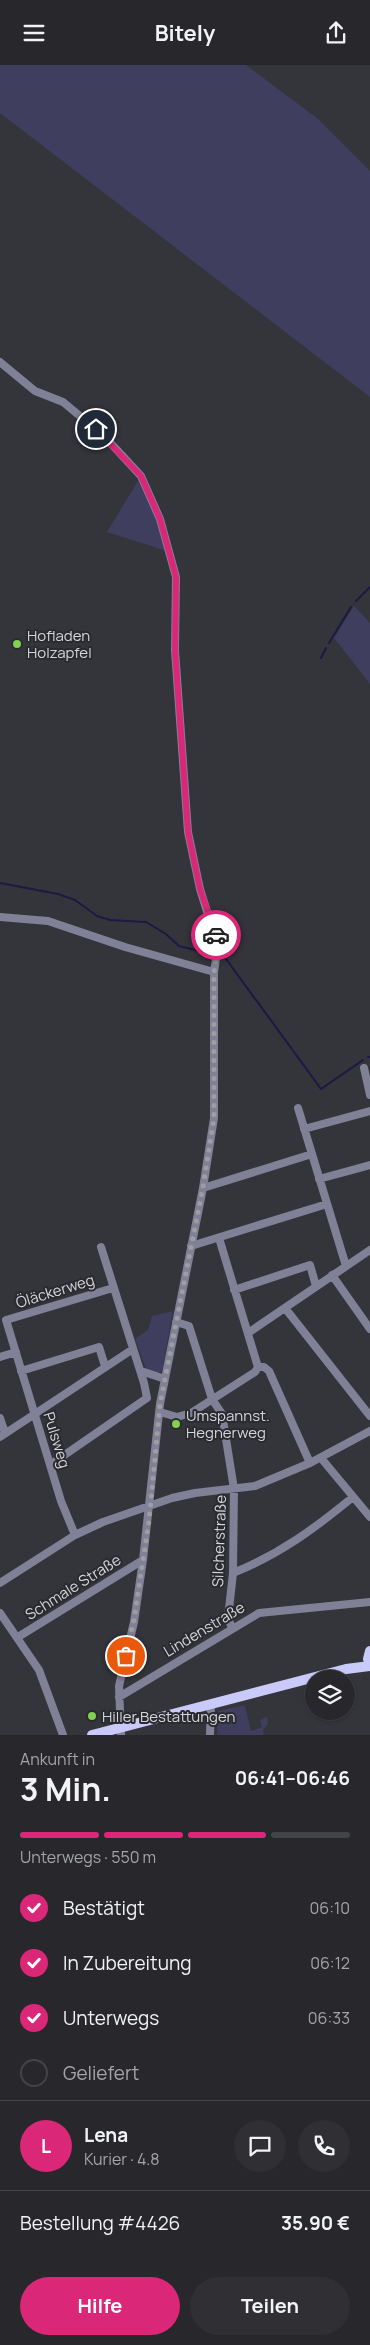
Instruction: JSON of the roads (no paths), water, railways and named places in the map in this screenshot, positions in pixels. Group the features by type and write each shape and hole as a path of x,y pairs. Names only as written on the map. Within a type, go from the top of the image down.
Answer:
{"main road":[{"path":"92,1735 121,1731 212,1704 346,1669 369,1660"}],"street":[{"path":"0,361 35,391 63,402 104,436 141,476 160,519 176,577 175,650 184,792 193,858 209,918 219,939 214,972 216,1086 214,1118 203,1187 165,1379 151,1504 134,1622 121,1675 119,1697 121,1731"},
{"path":"0,917 48,921 125,947 214,972"},
{"path":"364,1068 370,1091"},
{"path":"298,1108 346,1265"},
{"path":"304,1129 370,1111"},
{"path":"203,1187 312,1154"},
{"path":"319,1179 370,1165"},
{"path":"191,1246 327,1205"},
{"path":"160,1412 177,1417 191,1413 255,1372 258,1367 219,1238"},
{"name":"Öläckerweg","path":"50,1465 145,1401 147,1395 101,1247"},
{"path":"248,1333 370,1250"},
{"path":"234,1290 310,1265 316,1286"},
{"path":"332,1275 370,1329"},
{"name":"Öläckerweg","path":"6,1320 113,1288"},
{"path":"285,1308 370,1416"},
{"name":"Pulsweg","path":"6,1320 61,1501 75,1535"},
{"name":"Silcherstraße","path":"176,1322 189,1325 212,1399 222,1414 234,1489 233,1573 228,1618 232,1628"},
{"path":"21,1371 99,1347 105,1366"},
{"path":"0,1418 2,1435 133,1349"},
{"path":"0,1357 16,1352"},
{"path":"258,1367 264,1367 269,1371 310,1463"},
{"path":"141,1371 165,1379"},
{"path":"0,1583 75,1535 151,1504 195,1493 255,1486 321,1458 370,1431"},
{"path":"321,1458 370,1517"},
{"path":"233,1573 261,1562 292,1544 352,1497"},
{"name":"Schmale Straße","path":"18,1637 143,1560"},
{"name":"Lindenstraße","path":"119,1697 260,1613 370,1603"},
{"path":"0,1613 18,1637 43,1677 63,1735"},
{"path":"210,1735 212,1704"}],"waterway":[{"path":"356,601 370,587"},
{"path":"329,643 351,607"},
{"path":"321,658 326,648"},
{"path":"0,883 58,894 75,900 97,916 110,920 146,922 166,934 179,946 199,951 215,949"},
{"path":"221,952 321,1089 363,1060"}],"place":[{"name":"Hofladen Holzapfel","path":"17,644"},
{"name":"Umspannst. Hegnerweg","path":"176,1424"},
{"name":"Hiller Bestattungen","path":"92,1716"}]}
